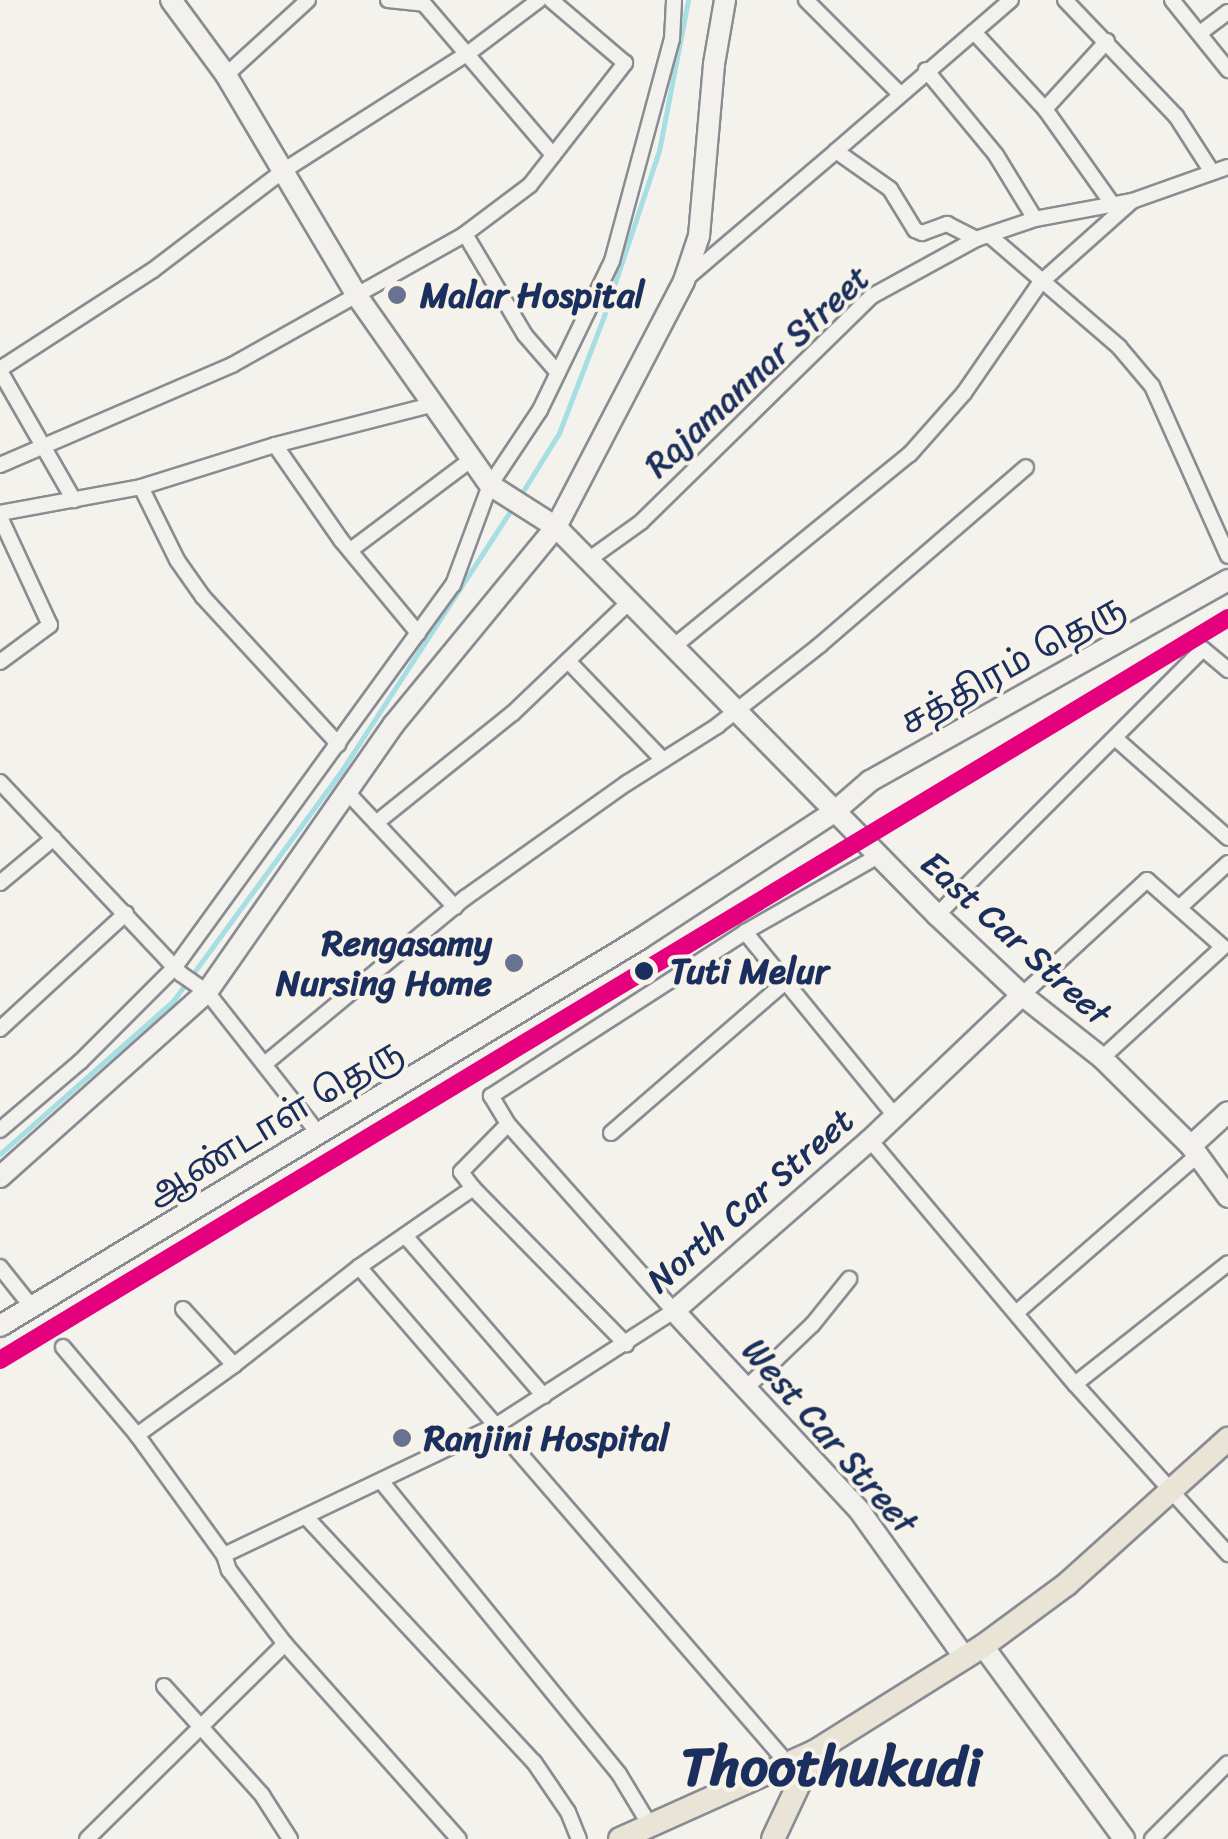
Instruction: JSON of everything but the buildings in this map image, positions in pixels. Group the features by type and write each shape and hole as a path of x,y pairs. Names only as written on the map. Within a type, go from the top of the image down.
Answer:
{"main road":[{"path":"620,1839 814,1752 974,1652 1067,1584 1228,1439"},
{"path":"773,1839 814,1752"}],"street":[{"name":"East Car Street","path":"171,0 226,75 357,296 469,460 495,488 549,523 878,856 1022,994 1102,1058 1194,1150 1228,1198"},
{"path":"226,75 308,0"},
{"path":"388,0 424,4 470,52 554,155"},
{"path":"74,500 0,370 153,270 283,171 470,52 538,0"},
{"path":"0,466 232,365 465,234 530,186 625,63 552,0"},
{"path":"0,1130 178,970 452,585 495,488 540,410 612,261 672,39 674,0"},
{"path":"0,1177 203,988 394,724 549,523 684,281 700,236 707,190 714,64 725,0"},
{"path":"807,0 899,93"},
{"path":"684,281 1010,0"},
{"path":"1065,0 1176,116 1212,172"},
{"path":"1172,0 1228,70"},
{"path":"1200,33 1228,12"},
{"path":"974,32 1045,109 1113,205"},
{"path":"1045,109 1107,41"},
{"path":"926,70 996,155 1035,219"},
{"path":"836,150 890,189 915,230 922,232 947,224 982,237 1118,347 1152,386 1228,556"},
{"path":"673,647 910,454 964,392 1040,283 1132,202 1228,167"},
{"name":"Rajamannar Street","path":"588,560 641,522 872,296 982,237 1035,219 1132,202"},
{"path":"465,234 525,334 558,373"},
{"path":"0,662 50,624 0,515 141,487 275,445 431,406"},
{"path":"275,445 340,540 352,548 403,620 418,633"},
{"path":"352,548 469,460"},
{"path":"266,1063 455,907 735,711 820,645 1026,467"},
{"path":"141,487 178,560 203,596 338,744"},
{"name":"சத்திரம் தெரு","path":"834,812 870,781 1228,580"},
{"path":"376,822 500,724 629,602"},
{"path":"938,914 1203,648 1228,670"},
{"path":"568,662 664,760"},
{"path":"1114,738 1228,838"},
{"path":"0,782 178,970 203,988 318,1133"},
{"path":"347,792 455,907"},
{"name":"ஆண்டாள் தெரு","path":"0,1326 640,939 834,812"},
{"path":"0,883 54,838"},
{"path":"674,1311 508,1124 490,1096 745,932 878,856"},
{"path":"1180,907 1228,863"},
{"path":"1022,994 1147,880 1223,947 1102,1058"},
{"path":"0,1029 126,913"},
{"path":"745,932 895,1116"},
{"path":"610,1133 784,983"},
{"name":"North Car Street","path":"224,1555 497,1425 674,1311 870,1140 1022,994"},
{"path":"1016,1314 1194,1150 1228,1112"},
{"path":"508,1124 461,1172 626,1344"},
{"path":"870,1140 1075,1384 1174,1489 1228,1554"},
{"path":"137,1435 359,1267 473,1188"},
{"path":"406,1238 544,1396"},
{"path":"1075,1384 1228,1263"},
{"path":"0,1267 31,1306"},
{"path":"359,1267 788,1764"},
{"path":"748,1388 813,1324 850,1278"},
{"path":"183,1309 234,1365"},
{"name":"West Car Street","path":"674,1311 859,1510 1124,1839"},
{"path":"63,1347 137,1435 285,1644 459,1839"},
{"path":"381,1481 619,1774 651,1827"},
{"path":"308,1518 534,1762 568,1812 579,1839"},
{"path":"87,1839 285,1644"},
{"path":"164,1686 262,1795 290,1839"},
{"path":"1152,1839 1228,1764"}],"waterway":[{"path":"520,496 559,433 604,316 659,151 688,0"},
{"path":"0,1154 173,1001 342,770 514,505"}],"transit line":[{"path":"0,1360 1228,618"}],"place":[{"name":"Malar Hospital","path":"397,295"},
{"name":"Rengasamy Nursing Home","path":"514,963"},
{"name":"Tuti Melur","path":"644,971"},
{"name":"Ranjini Hospital","path":"402,1438"}],"district":[{"name":"Thoothukudi","path":"831,1767"}]}
